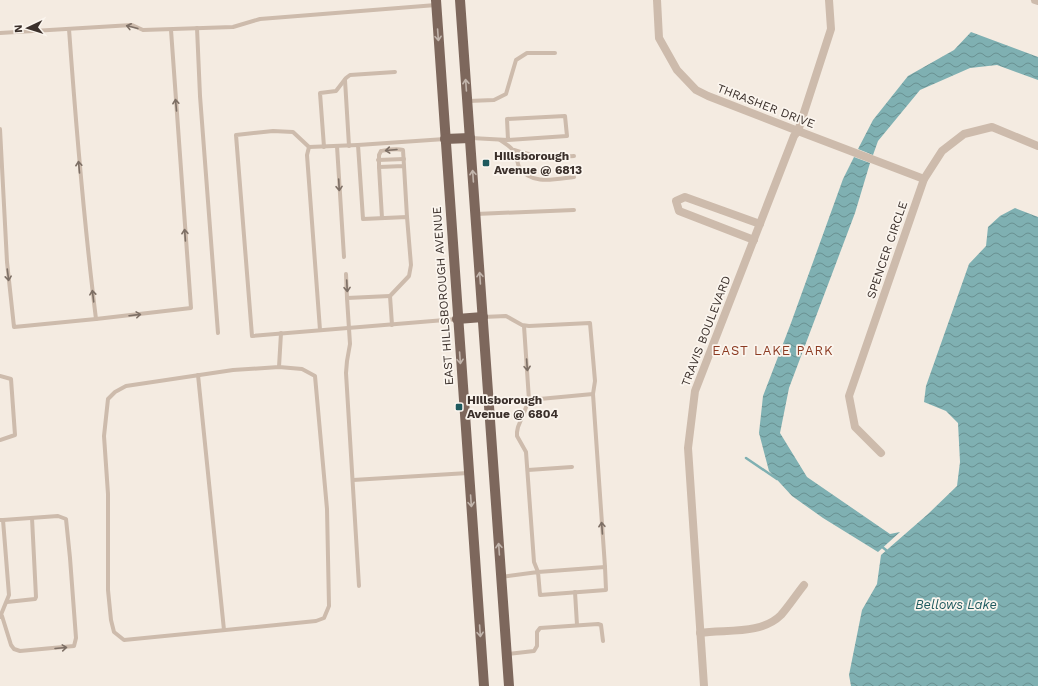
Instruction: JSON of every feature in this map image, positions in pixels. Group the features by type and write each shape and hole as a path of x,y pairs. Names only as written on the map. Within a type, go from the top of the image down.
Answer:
{"main road":[{"path":"460,0 509,686"},
{"name":"EAST HILLSBOROUGH AVENUE","path":"436,3 457,319 484,686"},
{"path":"445,139 470,138"},
{"path":"457,319 483,317"}],"street":[{"name":"THRASHER DRIVE","path":"657,0 659,38 677,70 696,90 708,96 924,179"},
{"name":"TRAVIS BOULEVARD","path":"704,686 688,448 696,391 794,136 798,131 831,29 829,0"},
{"name":"SPENCER CIRCLE","path":"881,453 855,427 850,396 924,179 942,152 964,134 992,127 1038,146"},
{"path":"754,240 679,211 676,201 685,197 760,224"},
{"path":"700,633 748,629 764,626 780,616 804,585"}],"lane":[{"path":"0,33 132,25 143,30 233,27 260,19 436,3"},
{"path":"197,28 200,96 218,333"},
{"path":"69,29 86,244 96,319"},
{"path":"0,129 7,262 14,327 191,308 171,30"},
{"path":"468,101 494,100 506,94 516,60 527,54 555,53"},
{"path":"324,147 320,93 336,92 350,75 395,72"},
{"path":"345,80 349,146"},
{"path":"470,138 508,140 567,136 565,116 507,120 508,140"},
{"path":"445,139 349,146 309,147 293,132 272,131 236,135 252,336 457,319"},
{"path":"500,140 514,150 529,156 574,156"},
{"path":"358,145 363,219 407,217"},
{"path":"337,146 344,257"},
{"path":"309,147 307,155 320,330"},
{"path":"347,298 390,296 409,276 411,265 404,159 402,150 400,149 381,152 379,155 378,160 382,218"},
{"path":"514,150 518,165 523,172 530,177 539,180 574,177"},
{"path":"378,160 404,159"},
{"path":"379,167 404,166"},
{"path":"475,214 574,210"},
{"path":"346,274 350,344 346,361 346,374 359,586"},
{"path":"390,296 392,325"},
{"path":"483,317 506,316 524,326 590,323 595,381 592,394 606,590 540,595 538,572 534,562 526,452 517,436 518,427 529,400 524,326"},
{"path":"279,367 281,333"},
{"path":"279,367 302,369 315,376 327,509 329,606 324,618 316,621 124,640 114,632 108,590 108,494 104,436 108,399 115,392 126,386 233,370 279,367"},
{"path":"0,376 11,379 15,435 0,440"},
{"path":"198,376 224,630"},
{"path":"529,400 592,394"},
{"path":"528,470 572,467"},
{"path":"353,480 469,473"},
{"path":"58,516 66,519 67,522 76,638 74,646 20,651 14,649 11,645 1,617 9,595 1,520 32,518 58,516"},
{"path":"6,602 35,599 36,597 32,518"},
{"path":"501,577 538,572 605,567"},
{"path":"575,592 577,625"},
{"path":"506,654 534,651 537,646 537,632 540,628 601,625 603,642"}],"water":[{"path":"971,32 1038,57 1038,80 997,65 970,68 920,90 878,141 873,155 858,149 873,120 908,76 954,50"},
{"path":"854,157 870,163 855,213 789,388 780,433 807,477 890,534 900,532 878,552 823,518 792,496 769,471 759,433 763,396 843,179"},
{"name":"Bellows Lake","path":"1015,208 1038,217 1038,686 851,686 849,675 862,610 877,584 881,555 928,514 957,486 960,462 958,423 946,411 924,402 926,386 969,264 986,246 988,227 1000,216"}],"waterway":[{"path":"746,458 777,479"},
{"path":"881,546 886,550"}],"place":[{"name":"Hillsborough Avenue @ 6813","path":"486,163"},
{"name":"Hillsborough Avenue @ 6804","path":"459,407"}],"district":[{"name":"EAST LAKE PARK","path":"773,350"}]}
